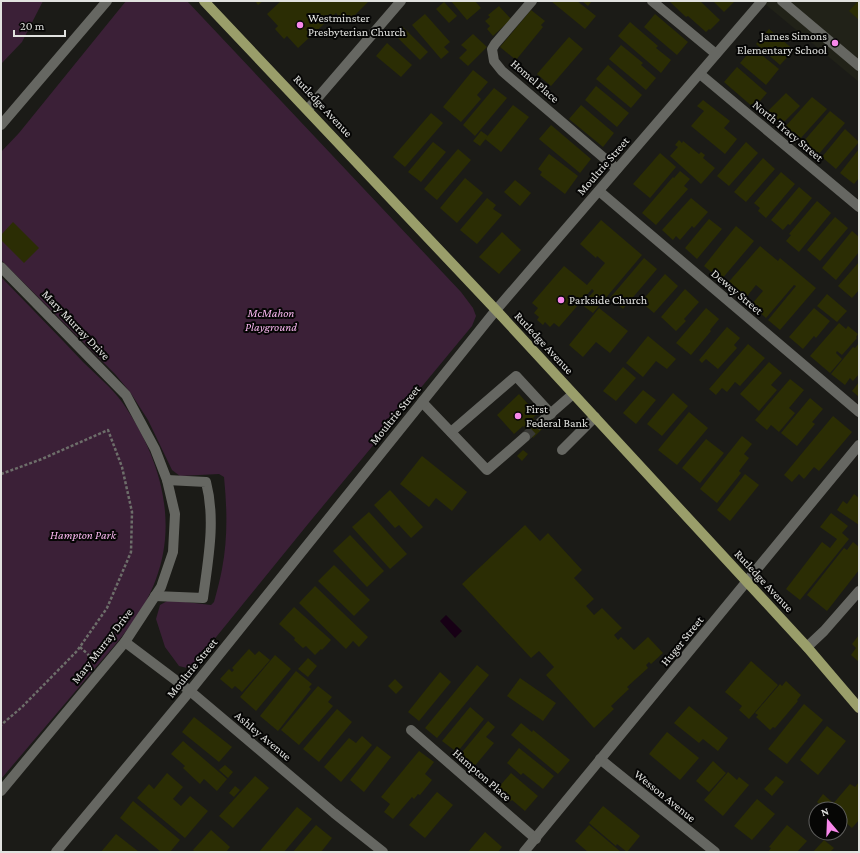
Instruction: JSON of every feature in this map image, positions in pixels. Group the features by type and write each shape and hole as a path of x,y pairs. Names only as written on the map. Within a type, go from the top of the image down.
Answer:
{"main road":[{"name":"Rutledge Avenue","path":"204,1 308,109 496,310 807,647 859,708"}],"street":[{"path":"1,126 107,1"},
{"path":"308,109 401,1"},
{"name":"Homel Place","path":"532,1 495,44 492,49 494,61 502,71 617,169"},
{"path":"652,1 716,54"},
{"name":"Moultrie Street","path":"56,852 190,690 496,310 762,1"},
{"path":"782,1 859,66"},
{"name":"North Tracy Street","path":"700,74 859,207"},
{"name":"Dewey Street","path":"599,191 859,412"},
{"name":"Mary Murray Drive","path":"1,267 126,396 155,449 167,480 175,514 173,552 161,587 125,642 1,791"},
{"path":"450,432 516,376 551,414"},
{"path":"542,422 573,394"},
{"path":"422,402 487,470 525,437"},
{"path":"562,450 595,417"},
{"name":"Huger Street","path":"524,852 859,445"},
{"path":"155,596 203,598 208,556 211,520 209,493 206,482 167,480"},
{"path":"807,647 824,631 859,591"},
{"name":"Ashley Avenue","path":"125,642 190,690 334,813 383,852"},
{"name":"Hampton Place","path":"412,730 536,839"},
{"name":"Wesson Avenue","path":"600,759 714,852"}],"path":[{"path":"1,474 42,459 108,430 122,467 132,512 131,552 107,608 80,647 22,707 1,725"},
{"path":"80,647 96,663"}],"shaded area":[{"name":"James Simons Elementary School","path":"767,1 859,1 859,82 765,4"},
{"path":"446,615 462,631 455,638 440,621"}],"green space":[{"path":"1,1 43,1 22,42 1,64"},
{"name":"McMahon Playground","path":"126,1 187,1 461,292 473,308 476,316 472,326 195,663 187,668 179,666 165,647 156,619 160,605 169,600 211,605 214,602 224,557 226,534 224,477 219,474 180,476 172,470 148,420 130,392 115,374 1,260 1,152 19,133"},
{"name":"Hampton Park","path":"1,277 103,381 122,402 135,422 155,464 165,510 165,533 163,556 156,579 143,607 115,645 1,779"}],"building":[{"path":"255,1 263,1 258,5"},
{"name":"Westminster Presbyterian Church","path":"281,1 369,1 346,24 336,13 298,48 287,36 284,39 275,29 278,26 267,14"},
{"path":"451,1 475,1 481,8 467,20"},
{"path":"551,1 577,1 596,16 585,29"},
{"path":"582,1 592,1 588,6"},
{"path":"669,1 700,1 720,20 706,32 688,16 686,17"},
{"path":"713,1 735,1 724,12"},
{"path":"859,1 859,20 849,11"},
{"path":"444,2 457,16 449,23 436,9"},
{"path":"499,6 511,19 493,36 487,29 490,26 485,21 490,17 488,15"},
{"path":"531,10 545,21 541,25 543,27 516,60 500,47"},
{"path":"425,14 450,42 444,47 449,52 441,59 412,25"},
{"path":"655,14 688,42 677,55 644,27"},
{"path":"630,22 658,46 656,48 671,60 661,73 618,36"},
{"path":"402,26 428,52 420,60 394,34"},
{"path":"769,29 794,50 780,65 756,44"},
{"path":"473,34 487,47 468,66 459,58 467,50 461,45"},
{"path":"569,37 583,49 551,86 537,74"},
{"path":"387,43 412,65 401,77 376,56"},
{"path":"621,45 643,63 641,65 656,78 646,90 609,59"},
{"path":"753,48 779,69 766,85 740,63"},
{"path":"608,65 642,95 631,108 596,79"},
{"path":"737,67 767,93 754,108 724,82"},
{"path":"473,70 488,82 477,95 481,99 461,122 443,107"},
{"path":"596,86 629,113 617,127 585,100"},
{"path":"494,88 507,98 475,136 463,125"},
{"path":"786,93 800,106 781,125 767,112"},
{"path":"812,97 827,109 800,139 785,127"},
{"path":"703,100 730,121 724,128 737,139 725,154 691,126 704,111 697,106"},
{"path":"513,105 529,117 501,152 485,139"},
{"path":"581,105 614,133 603,147 569,119"},
{"path":"830,111 845,123 818,155 803,142"},
{"path":"431,113 443,123 405,167 393,157"},
{"path":"551,125 591,159 580,173 539,139"},
{"path":"845,129 859,142 836,169 822,157"},
{"path":"481,131 488,136 480,146 473,141"},
{"path":"679,140 682,143 683,141 699,154 701,152 705,155 703,158 715,168 701,184 670,156 678,147 675,145"},
{"path":"433,142 446,152 421,182 408,172"},
{"path":"746,142 758,153 729,186 717,176"},
{"path":"458,149 471,160 437,200 424,189"},
{"path":"859,149 859,178 854,184 840,173"},
{"path":"660,153 676,167 650,198 633,184"},
{"path":"549,154 578,176 565,194 540,175 542,172 538,169"},
{"path":"763,158 775,169 746,202 734,192"},
{"path":"680,171 690,179 684,186 688,189 656,225 642,213"},
{"path":"781,172 795,184 766,218 758,211 760,208 754,203"},
{"path":"465,178 483,193 457,223 440,208"},
{"path":"515,180 531,193 520,206 504,192"},
{"path":"799,187 812,198 790,225 788,224 783,230 771,220"},
{"path":"487,198 496,205 493,209 502,215 477,244 460,230"},
{"path":"691,198 708,212 694,228 692,226 680,240 676,236 673,240 662,230"},
{"path":"817,201 831,213 799,252 786,241 791,235 789,234"},
{"path":"835,217 848,228 820,261 807,250"},
{"path":"709,219 722,229 697,259 685,248"},
{"path":"601,220 642,255 593,313 582,305 594,291 592,289 559,327 554,323 550,327 545,322 543,325 537,320 539,317 534,313 538,308 532,303 564,266 587,285 605,263 597,256 596,258 580,244"},
{"path":"13,222 39,248 24,263 1,240 1,235"},
{"path":"736,226 754,241 721,280 704,266"},
{"path":"852,231 859,237 859,252 836,280 822,268"},
{"path":"502,232 521,250 499,274 479,257"},
{"path":"760,246 778,261 780,258 816,288 780,330 768,320 796,286 794,285 766,318 751,305 763,291 756,285 744,300 726,285"},
{"path":"644,258 657,269 623,309 610,298"},
{"path":"859,262 859,290 852,298 838,286"},
{"path":"665,274 678,286 654,313 641,302"},
{"path":"685,289 699,302 684,319 686,321 676,331 661,317"},
{"path":"827,294 847,311 837,322 817,306"},
{"path":"599,308 628,331 610,353 596,342 583,357 569,345"},
{"path":"706,308 719,319 691,355 676,343"},
{"path":"814,308 830,321 816,338 814,336 803,349 789,337"},
{"path":"839,323 846,329 848,326 858,334 856,337 857,338 842,355 837,351 836,353 842,359 830,373 810,356"},
{"path":"727,327 740,338 734,345 737,348 718,369 706,359 702,363 699,360"},
{"path":"648,336 676,359 667,369 656,361 643,377 626,363"},
{"path":"859,343 859,374 853,381 850,378 845,385 831,374 853,347 855,348"},
{"path":"748,344 765,358 740,386 735,382 727,392 722,388 716,395 709,389"},
{"path":"769,362 782,373 771,385 777,390 759,411 740,394"},
{"path":"623,367 636,378 616,401 603,391"},
{"path":"790,379 804,390 789,408 795,413 779,432 771,425 767,430 755,420"},
{"path":"859,382 859,397 852,391"},
{"path":"643,390 656,400 636,424 623,413"},
{"path":"673,393 688,406 662,436 647,424"},
{"path":"519,394 537,414 533,418 543,428 533,438 523,426 514,434 497,415"},
{"path":"810,398 823,409 812,422 815,424 797,446 781,433"},
{"path":"689,412 708,428 677,465 658,450"},
{"path":"833,416 852,432 819,471 814,467 804,479 799,474 792,482 784,475"},
{"path":"742,436 752,444 744,454 749,458 739,471 741,473 717,503 700,489"},
{"path":"706,439 724,453 700,483 682,468"},
{"path":"523,450 528,454 522,461 517,456"},
{"path":"422,456 467,492 452,511 436,498 429,507 400,484"},
{"path":"745,474 759,485 730,521 717,510"},
{"path":"390,490 423,527 411,538 399,525 395,528 374,505"},
{"path":"854,494 859,498 859,525 837,510 843,501 847,504"},
{"path":"369,512 407,554 390,569 352,527"},
{"path":"831,513 848,526 842,533 849,539 800,600 786,589 822,542 830,548 837,539 820,527"},
{"path":"525,525 540,541 548,533 582,570 574,578 594,599 586,606 594,615 602,608 622,628 614,635 618,640 621,637 634,650 648,637 663,653 651,664 649,662 646,665 648,668 627,687 629,689 611,706 614,709 594,728 546,675 554,667 539,651 531,658 462,584"},
{"path":"350,535 384,571 367,587 333,551"},
{"path":"853,542 859,547 859,570 827,611 807,595 844,548 847,550"},
{"path":"334,565 370,600 354,616 318,581"},
{"path":"315,586 368,637 359,647 353,641 346,649 299,603"},
{"path":"294,607 331,640 315,655 306,646 303,648 294,640 295,638 279,624"},
{"path":"859,635 859,662 851,655 856,648 852,644"},
{"path":"249,649 255,655 259,651 270,660 242,692 235,686 232,689 220,679 229,669 232,672 234,670 232,668"},
{"path":"275,655 291,669 256,711 240,697"},
{"path":"308,658 317,666 308,677 298,669"},
{"path":"751,661 778,685 749,719 739,710 742,706 725,692"},
{"path":"477,665 489,675 437,738 425,728"},
{"path":"296,671 312,684 309,687 311,689 278,731 260,716"},
{"path":"440,672 451,682 419,721 408,712"},
{"path":"520,678 556,703 543,721 507,696"},
{"path":"395,679 403,687 396,694 388,686"},
{"path":"786,681 801,695 797,700 798,701 775,728 773,727 770,730 756,717 758,715 755,713 780,684 782,686"},
{"path":"318,686 332,697 328,702 333,706 299,745 281,730"},
{"path":"804,704 823,720 787,764 768,749"},
{"path":"689,706 728,738 718,751 703,739 699,743 674,723"},
{"path":"470,707 484,719 459,750 456,748 454,750 442,741"},
{"path":"337,709 352,722 319,762 303,749"},
{"path":"194,717 232,747 219,762 182,732"},
{"path":"488,721 495,727 486,737 494,743 473,768 459,756"},
{"path":"521,723 532,732 533,730 570,760 558,774 511,735"},
{"path":"827,726 846,741 818,775 800,760"},
{"path":"667,732 699,758 680,780 649,754"},
{"path":"362,736 372,745 341,782 324,767 349,738 356,743"},
{"path":"183,741 227,779 217,791 204,779 200,784 183,768 185,766 171,754"},
{"path":"377,746 391,757 364,792 350,780"},
{"path":"519,748 554,776 543,789 523,773 521,775 507,763"},
{"path":"419,751 434,762 425,774 432,780 420,795 418,794 414,799 412,797 393,819 384,812 390,804 381,797"},
{"path":"713,761 726,773 709,792 696,781"},
{"path":"225,765 233,772 228,778 219,770"},
{"path":"728,772 737,780 739,777 749,785 723,816 704,800"},
{"path":"167,773 183,787 173,799 181,806 190,796 208,811 185,838 137,798 149,784 154,789"},
{"path":"511,773 538,796 525,811 497,789"},
{"path":"255,776 269,788 233,828 219,816"},
{"path":"776,776 784,782 772,796 764,789"},
{"path":"859,782 859,820 852,828 848,825 848,801 835,801 850,784 855,787"},
{"path":"235,786 240,790 234,797 229,793"},
{"path":"437,792 453,805 425,838 409,825"},
{"path":"823,794 831,801 818,801"},
{"path":"757,799 775,814 752,840 734,826"},
{"path":"133,801 180,840 170,852 161,852 120,818"},
{"path":"603,806 640,836 627,852 617,844 616,846 589,823"},
{"path":"297,807 312,819 284,852 259,852"},
{"path":"316,825 332,838 321,852 293,852"},
{"path":"589,825 621,852 588,852 575,841"},
{"path":"787,825 807,841 797,852 768,852 771,848 769,847"},
{"path":"211,830 230,847 226,852 195,852 193,850"},
{"path":"485,832 502,847 498,852 468,852"},
{"path":"116,834 139,852 101,852"},
{"path":"823,841 834,848 830,852 813,852"}],"tunnel":[{"path":"525,437 541,422"}],"place":[{"name":"Westminster Presbyterian Church","path":"300,25"},
{"name":"James Simons Elementary School","path":"835,43"},
{"name":"Parkside Church","path":"561,300"},
{"name":"First Federal Bank","path":"518,416"}]}
